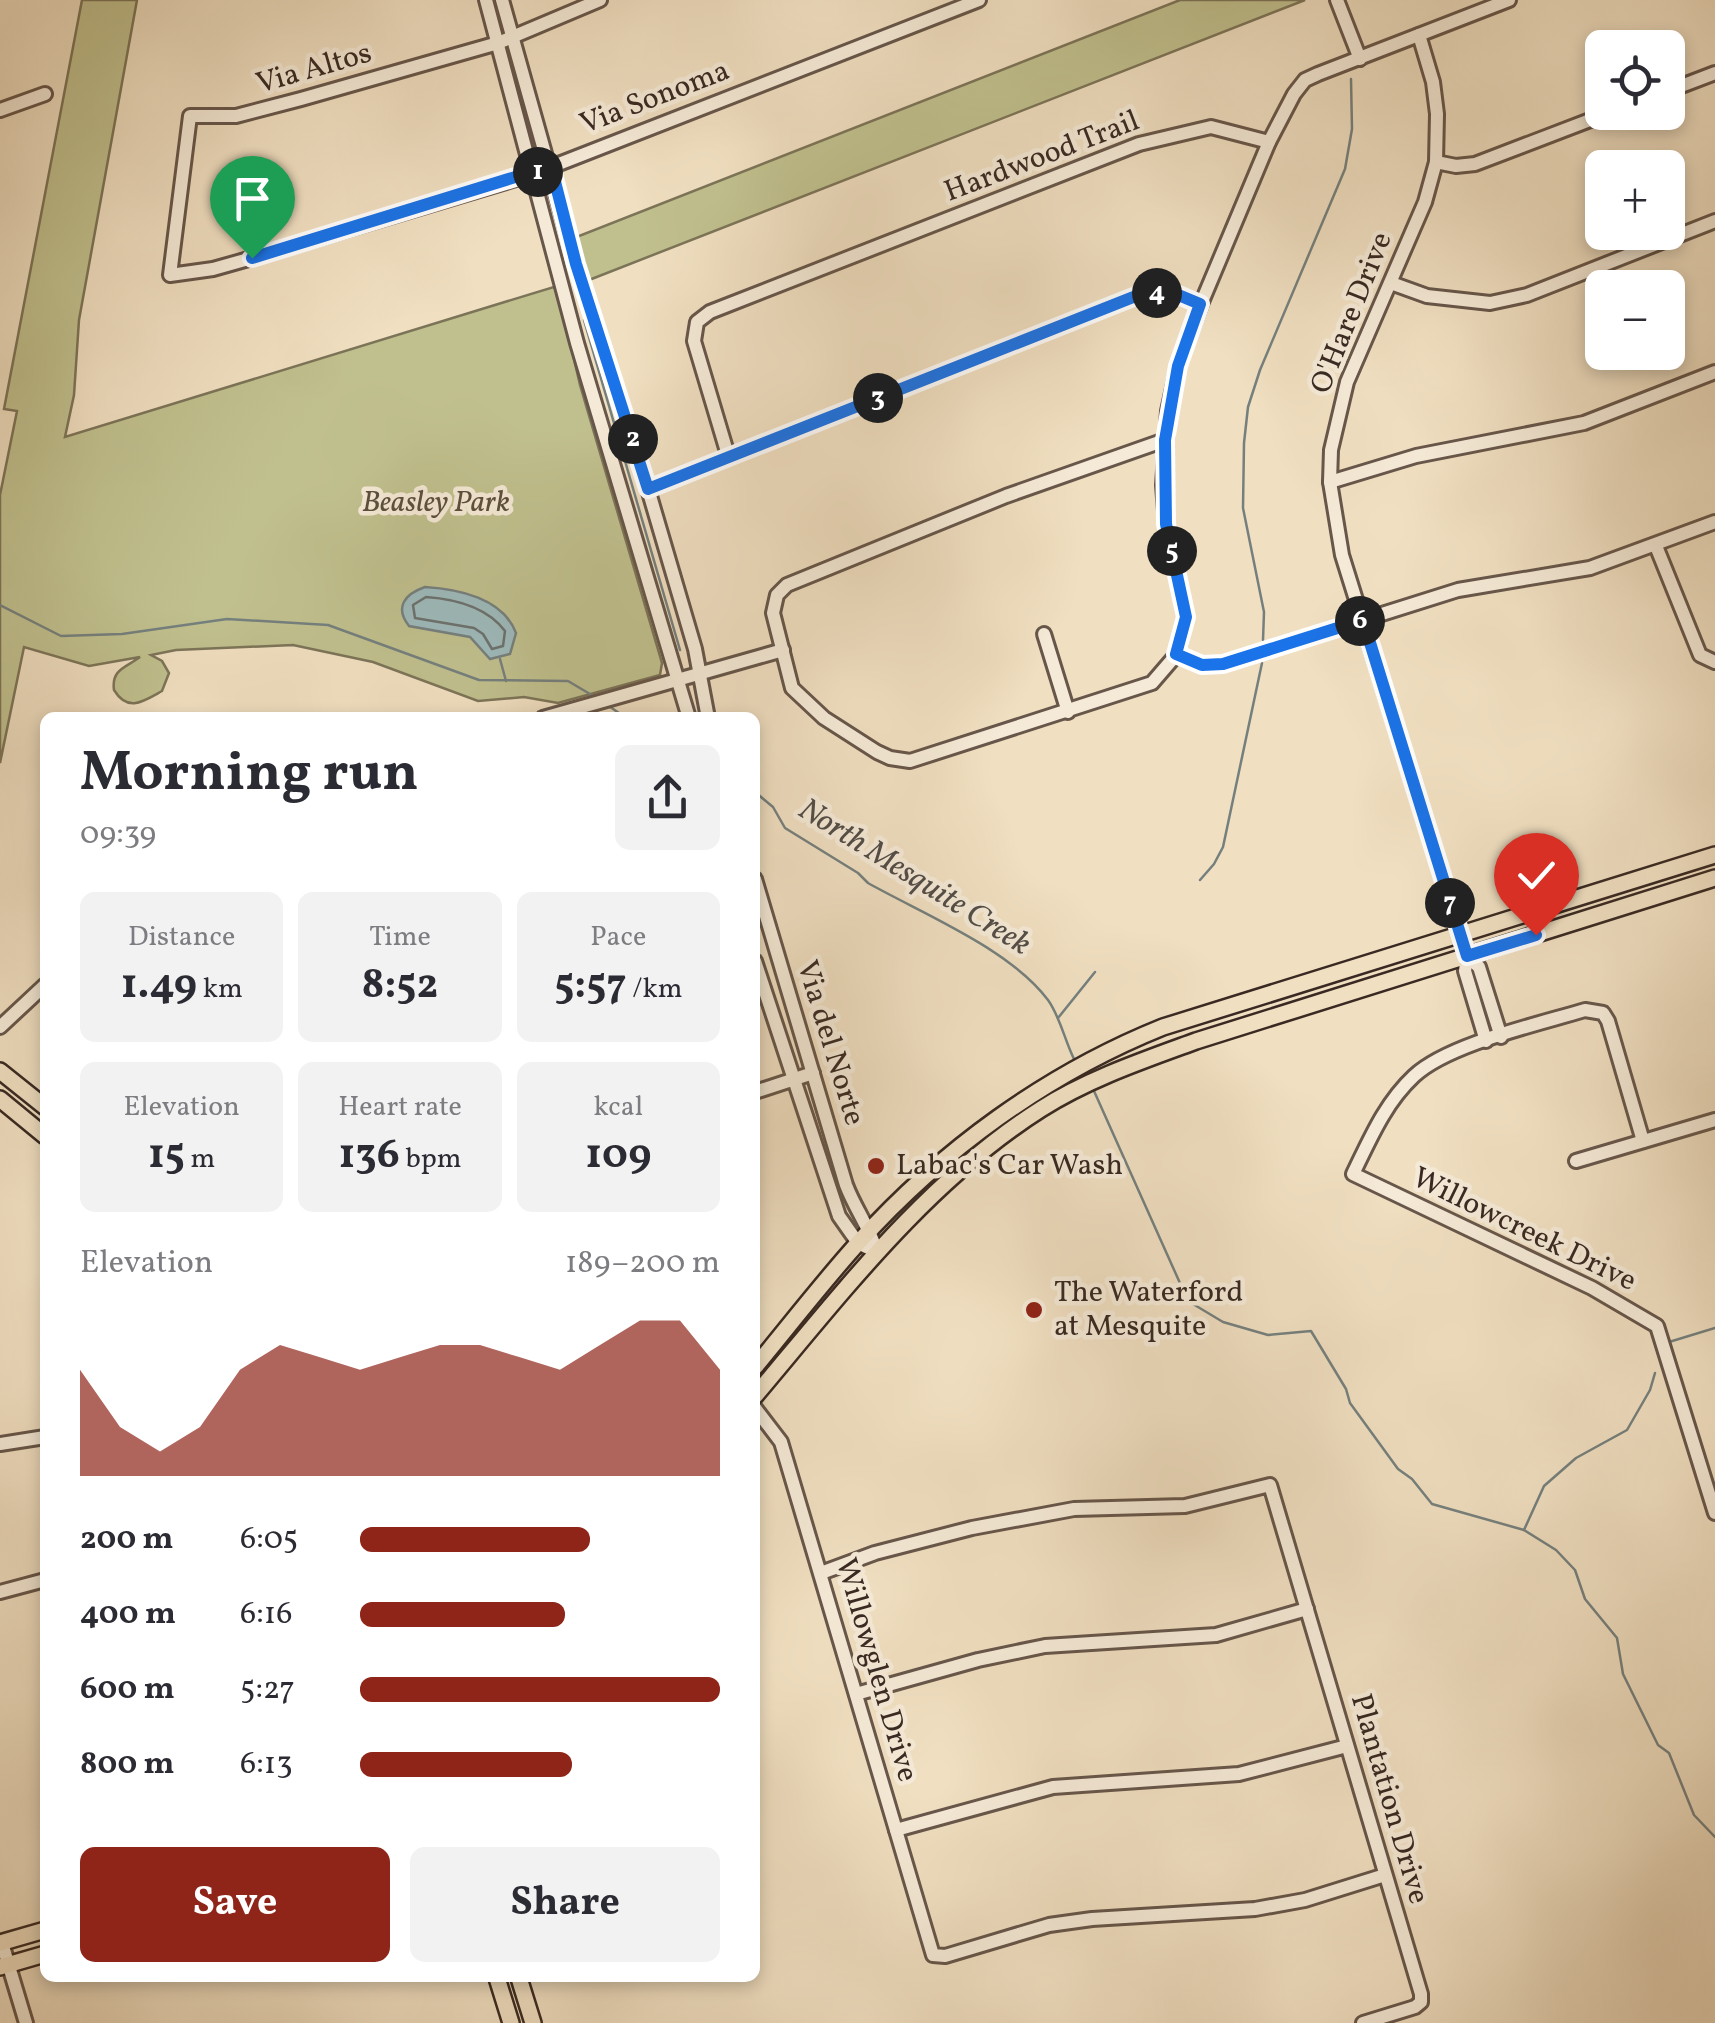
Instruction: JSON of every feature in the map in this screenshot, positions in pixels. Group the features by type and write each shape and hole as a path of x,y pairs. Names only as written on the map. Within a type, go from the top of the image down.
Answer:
{"main road":[{"path":"760,1390 878,1252 942,1187 1053,1092 1114,1048 1163,1028 1715,855"},
{"path":"1644,877 1652,898"},
{"path":"760,1361 870,1230 958,1146 987,1125 1053,1092 1196,1041 1715,878"},
{"path":"0,1071 40,1103"},
{"path":"0,1100 40,1132"},
{"path":"987,1125 1000,1137"},
{"path":"1,1943 40,1931"},
{"path":"4,1966 40,1955"},
{"path":"499,1982 511,2023"},
{"path":"520,1982 533,2023"}],"street":[{"path":"486,0 612,465 686,712"},
{"path":"502,0 576,264 648,489 700,673 707,712"},
{"name":"Via Altos","path":"170,275 190,116 236,116 498,43 600,0"},
{"name":"Via Sonoma","path":"170,275 226,266 533,174 979,0"},
{"path":"1337,0 1360,58"},
{"path":"1165,440 1006,496 787,584 773,605 792,688 824,718 890,758 910,761 1152,683 1176,654 1186,617 1166,524 1165,440 1178,366 1269,142 1294,94 1306,80 1509,0"},
{"name":"O'Hare Drive","path":"1419,35 1434,82 1438,114 1436,162 1426,202 1347,382 1331,450 1330,482 1342,555 1467,956"},
{"path":"1685,84 1715,72"},
{"path":"0,110 44,94"},
{"path":"1436,162 1475,164 1585,122"},
{"name":"Hardwood Trail","path":"728,455 694,341 697,322 710,312 1139,144 1210,127 1269,142"},
{"path":"1391,283 1427,296 1490,303 1527,295 1715,222"},
{"path":"648,489 1146,292 1176,294 1200,304"},
{"path":"1330,482 1416,456 1584,423 1715,372"},
{"path":"1176,654 1202,665 1223,664 1458,590 1590,568 1715,522"},
{"path":"1656,546 1700,654 1715,662"},
{"path":"1044,634 1068,712"},
{"path":"563,712 783,650"},
{"name":"Via del Norte","path":"760,896 846,1185 878,1252"},
{"path":"760,940 772,936"},
{"path":"1467,956 1479,967 1500,1037"},
{"path":"1467,956 1465,971 1486,1042 1585,1010 1604,1013 1643,1141"},
{"name":"Via del Norte","path":"760,977 838,1216 858,1243"},
{"path":"0,1027 40,989"},
{"name":"Willowcreek Drive","path":"1486,1042 1438,1060 1416,1074 1381,1117 1353,1174 1592,1288 1657,1326 1715,1513"},
{"path":"760,1090 813,1074"},
{"path":"1576,1160 1715,1120"},
{"path":"858,1243 878,1252"},
{"name":"Willowglen Drive","path":"760,1414 782,1442 932,1955 945,1956 1049,1925 1092,1918 1254,1909 1305,1900 1385,1875"},
{"path":"0,1444 40,1439"},
{"name":"Plantation Drive","path":"821,1573 875,1553 972,1528 1074,1509 1185,1506 1270,1486 1421,2002 1363,2023"},
{"path":"0,1592 40,1581"},
{"path":"856,1694 1045,1646 1216,1635 1306,1608"},
{"path":"896,1830 1053,1787 1239,1774 1347,1746"},
{"path":"1,1943 4,1966 26,2023"}],"green space":[{"name":"Beasley Park","path":"82,0 137,0 79,320 74,395 65,437 557,286 580,385 662,663 660,675 558,703 524,697 478,701 373,662 293,645 176,650 151,655 162,661 169,673 162,691 131,703 114,690 115,677 140,657 89,666 24,647 0,763 0,495 17,411 4,409"},
{"path":"1180,0 1305,0 589,280 576,242 579,236"}],"water":[{"path":"425,587 465,593 501,611 516,633 510,654 490,659 470,637 409,626 402,613 404,602"}],"waterway":[{"path":"1263,640 1264,612 1243,508 1248,407 1345,169 1352,129 1351,79"},
{"path":"584,320 680,650"},
{"name":"North Mesquite Creek","path":"0,605 61,636 122,634 227,619 328,625 479,680 568,681 595,697"},
{"path":"500,659 506,681"},
{"path":"1200,880 1223,847 1262,663"},
{"name":"North Mesquite Creek","path":"606,704 617,712"},
{"name":"North Mesquite Creek","path":"760,796 773,807 785,828 868,883 964,934 1012,965 1048,1000 1076,1063"},
{"path":"1058,1018 1095,972"},
{"name":"North Mesquite Creek","path":"1094,1091 1188,1301 1223,1322 1268,1335 1311,1331 1346,1389 1350,1403 1398,1469 1412,1479 1432,1504 1524,1530 1556,1550 1575,1570 1585,1599 1617,1638 1623,1674 1658,1745 1669,1753 1694,1815 1715,1837"},
{"path":"1669,1342 1715,1328"},
{"path":"1524,1530 1544,1486 1576,1458 1627,1430 1650,1390 1655,1373"}],"place":[{"name":"Labac's Car Wash","path":"876,1166"},
{"name":"The Waterford at Mesquite","path":"1034,1310"}],"route":[{"path":"252,258 551,166 576,264 648,489 1146,292 1176,294 1200,304 1178,366 1165,440 1166,524 1186,617 1176,654 1202,665 1223,664 1363,620 1467,956 1536,935"}]}
